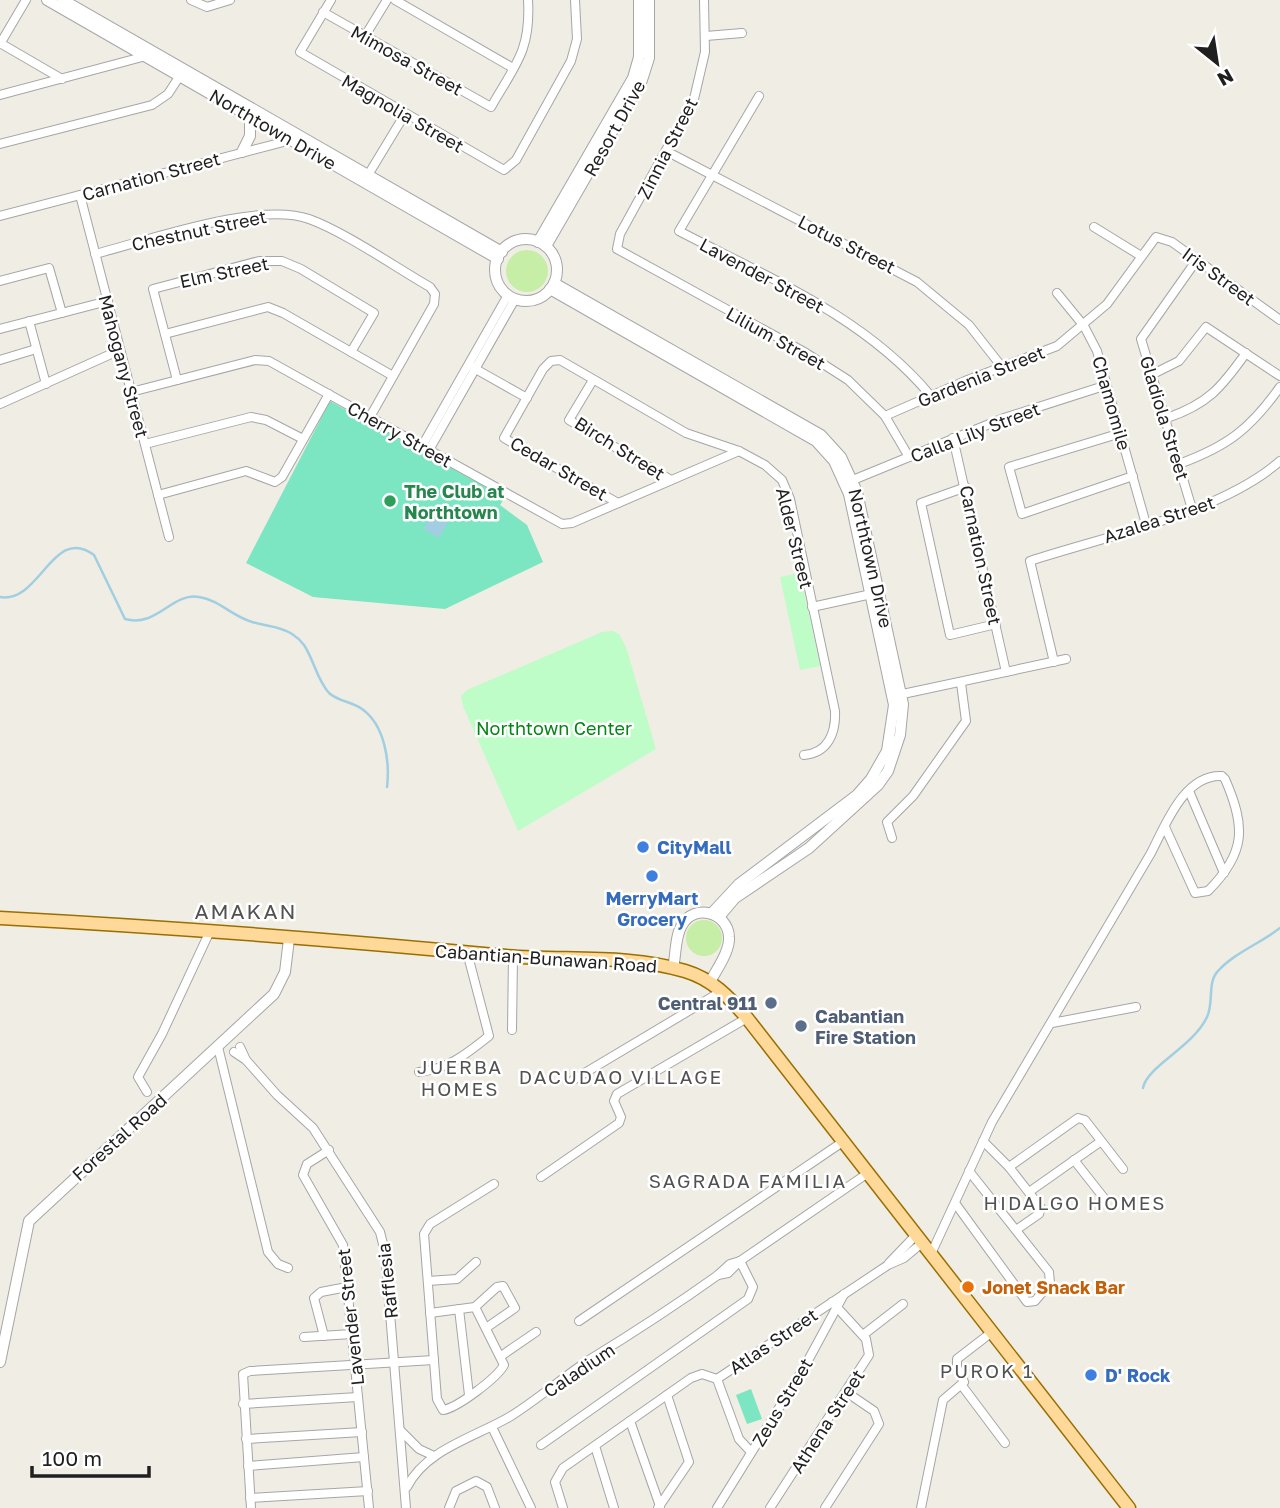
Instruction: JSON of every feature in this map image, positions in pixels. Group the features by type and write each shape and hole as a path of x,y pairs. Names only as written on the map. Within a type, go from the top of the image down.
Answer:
{"main road":[{"name":"Cabantian-Bunawan Road","path":"0,918 210,931 513,956 628,961 673,968 710,982 747,1018 1129,1508"}],"street":[{"path":"26,0 0,43 62,79"},
{"name":"Northtown Drive","path":"47,0 150,54"},
{"name":"Northtown Drive","path":"63,0 182,73 500,256"},
{"path":"191,0 207,7 230,0"},
{"path":"323,12 331,0"},
{"path":"365,36 387,0"},
{"path":"395,0 513,68 529,36 528,0"},
{"name":"Magnolia Street","path":"323,12 300,52 498,168 507,169 516,160 571,61 577,39 575,0"},
{"name":"Resort Drive","path":"614,124 639,57 639,0"},
{"name":"Resort Drive","path":"542,244 642,80 649,58 649,0"},
{"name":"Zinnia Street","path":"617,249 620,234 668,152 694,99 703,68 706,36 704,0"},
{"name":"Mimosa Street","path":"323,12 491,107 513,68"},
{"path":"706,36 742,33"},
{"path":"0,96 150,54"},
{"path":"0,144 152,105 168,94 182,73"},
{"name":"Lavender Street","path":"759,96 679,231 774,280 861,331 898,359 930,395"},
{"path":"242,152 250,136 249,111"},
{"path":"367,178 405,114"},
{"name":"Carnation Street","path":"0,216 296,137"},
{"name":"Lotus Street","path":"668,152 918,282 969,325 1002,367"},
{"name":"Mahogany Street","path":"80,195 169,537"},
{"name":"Chestnut Street","path":"96,254 248,215 281,213 310,220 433,291 434,303 370,417"},
{"path":"1094,227 1141,256"},
{"name":"Gardenia Street","path":"885,416 930,395 1057,346 1107,304 1156,237"},
{"name":"Iris Street","path":"1156,237 1165,238 1280,320"},
{"path":"518,241 542,244 556,260 552,286 534,300 511,297 497,279 500,256 518,241"},
{"name":"Lilium Street","path":"617,249 624,256 815,358 848,380 885,416 909,457"},
{"name":"Elm Street","path":"177,380 153,289 259,261 282,261 301,269 374,313 351,352"},
{"name":"Gladiola Street","path":"1192,509 1167,418 1141,339 1196,261"},
{"path":"0,281 48,268 62,313"},
{"name":"Northtown Drive","path":"552,286 810,436 834,461 849,482 897,696 887,751 871,779 857,795 733,895 716,915 694,914 684,921 679,932 673,968"},
{"name":"Chamomile","path":"1057,293 1084,326 1097,351 1146,524"},
{"path":"425,448 511,297"},
{"path":"0,329 107,301"},
{"path":"165,334 268,307 393,376"},
{"path":"29,321 46,384"},
{"path":"1153,374 1179,361 1206,327 1280,376"},
{"path":"0,360 36,349"},
{"path":"0,404 120,350"},
{"path":"1167,418 1197,406 1216,393 1246,353"},
{"name":"Cherry Street","path":"131,392 262,359 562,524 739,451"},
{"name":"Alder Street","path":"551,361 560,360 706,442 739,451 775,472 787,490 831,687 835,724 823,748 804,755"},
{"name":"Cedar Street","path":"551,361 504,439 618,503"},
{"path":"472,367 527,398"},
{"name":"Birch Street","path":"593,380 569,420 671,480"},
{"name":"Calla Lily Street","path":"849,482 1004,418 1107,385"},
{"path":"1180,464 1237,437 1257,418 1280,387"},
{"path":"158,495 246,471 275,482 282,477 329,394"},
{"path":"145,444 251,416 266,419 303,439"},
{"path":"1121,433 1009,467 1022,514 1133,477"},
{"name":"Carnation Street","path":"953,438 1006,673"},
{"path":"706,442 710,463"},
{"name":"Azalea Street","path":"1054,662 1030,561 1192,509 1241,490 1280,461"},
{"path":"966,487 921,503 937,580 950,635 996,624"},
{"path":"812,607 875,593"},
{"path":"897,696 1066,659"},
{"path":"892,838 887,822 913,796 967,721 961,683"},
{"path":"931,1254 983,1141 1177,804 1189,791 1212,776 1222,776 1227,785 1241,832 1234,860 1208,891 1195,892 1165,827"},
{"path":"1189,791 1224,873"},
{"path":"710,982 729,941 728,930 716,915"},
{"path":"148,1092 138,1077 210,931"},
{"name":"Forestal Road","path":"0,1362 29,1221 38,1209 230,1045 281,984 289,939"},
{"path":"419,1072 433,1071 457,1061 489,1036 467,952"},
{"path":"512,1030 513,956"},
{"path":"573,1080 722,991"},
{"path":"1052,1023 1136,1007"},
{"path":"541,1177 619,1123 621,1117 614,1101 617,1094 747,1018"},
{"path":"230,1045 268,1252 278,1264 288,1268"},
{"name":"Rafflesia","path":"230,1045 277,1095 313,1128 377,1223 384,1241 406,1508"},
{"path":"1009,1167 1078,1118 1084,1120 1124,1169"},
{"path":"579,1321 844,1141"},
{"path":"983,1141 1009,1167 1041,1212 1016,1230"},
{"path":"1029,1192 1100,1142"},
{"name":"Lavender Street","path":"329,1150 307,1164 303,1175 341,1238 369,1508"},
{"path":"1074,1160 1104,1198"},
{"path":"955,1203 1027,1302 1039,1298 1050,1283 1051,1276 969,1171"},
{"name":"Caladium","path":"405,1489 419,1467 434,1456 492,1427 718,1275 725,1267 740,1261 868,1173"},
{"path":"475,1307 501,1356 503,1365 499,1372 447,1410 441,1408 434,1360 424,1238 428,1227 494,1184"},
{"name":"Zeus Street","path":"716,1508 751,1452 834,1305 844,1293 888,1265 919,1239"},
{"path":"541,1445 748,1299 753,1287 740,1261"},
{"path":"428,1281 461,1277 476,1262"},
{"path":"430,1313 475,1307 500,1286 506,1288 514,1303 514,1310 486,1328"},
{"path":"324,1336 314,1297 321,1292 347,1287"},
{"path":"834,1305 863,1335 903,1304"},
{"name":"Atlas Street","path":"563,1508 555,1478 563,1468 696,1376 707,1374 717,1379 834,1305"},
{"path":"459,1309 469,1395"},
{"path":"501,1356 536,1332"},
{"path":"921,1508 943,1400 964,1382 957,1359 992,1332"},
{"path":"304,1337 352,1334"},
{"name":"Athena Street","path":"770,1508 869,1355 868,1343 863,1335"},
{"path":"251,1508 242,1377 246,1372 434,1360"},
{"path":"717,1379 739,1439 751,1452"},
{"path":"962,1387 1005,1443"},
{"path":"825,1508 879,1423 874,1411 846,1392"},
{"path":"659,1507 689,1462 667,1395"},
{"path":"243,1404 358,1397"},
{"path":"631,1421 659,1507"},
{"path":"492,1427 531,1508"},
{"path":"401,1431 419,1449 434,1456"},
{"path":"246,1439 362,1432"},
{"path":"595,1446 614,1508"},
{"path":"248,1466 364,1457"},
{"path":"449,1508 456,1491 476,1481 487,1487 495,1508"},
{"path":"250,1498 368,1491"}],"green space":[{"path":"527,250 542,256 548,271 542,286 527,292 512,286 506,271 512,256"},
{"name":"The Club at Northtown","path":"330,401 505,497 500,505 527,525 543,562 445,609 313,597 246,563"},
{"path":"800,573 820,666 800,670 780,577"},
{"name":"Northtown Center","path":"613,631 619,634 626,647 656,749 518,831 461,696 467,690 602,632"},
{"path":"704,920 717,925 722,938 717,951 704,956 691,951 686,938 691,925"},
{"path":"751,1389 762,1419 747,1424 736,1395"}],"water":[{"path":"438,503 454,512 439,538 423,529"}],"waterway":[{"path":"0,597 14,596 26,589 57,557 68,549 80,548 94,555 125,619 146,619 181,600 199,597 213,601 245,619 288,631 304,645 329,693 362,709 376,724 381,734 388,767 387,787"},
{"path":"1143,1088 1153,1072 1200,1028 1209,1011 1213,981 1218,971 1280,928"}],"place":[{"name":"The Club at Northtown","path":"390,501"},
{"name":"CityMall","path":"643,847"},
{"name":"MerryMart Grocery","path":"652,876"},
{"name":"Central 911","path":"771,1003"},
{"name":"Cabantian Fire Station","path":"801,1026"},
{"name":"Jonet Snack Bar","path":"968,1287"},
{"name":"D' Rock","path":"1091,1375"}],"district":[{"name":"AMAKAN","path":"246,911"},
{"name":"DACUDAO VILLAGE","path":"621,1076"},
{"name":"JUERBA HOMES","path":"460,1077"},
{"name":"SAGRADA FAMILIA","path":"748,1180"},
{"name":"HIDALGO HOMES","path":"1075,1202"},
{"name":"PUROK 1","path":"987,1370"}]}
